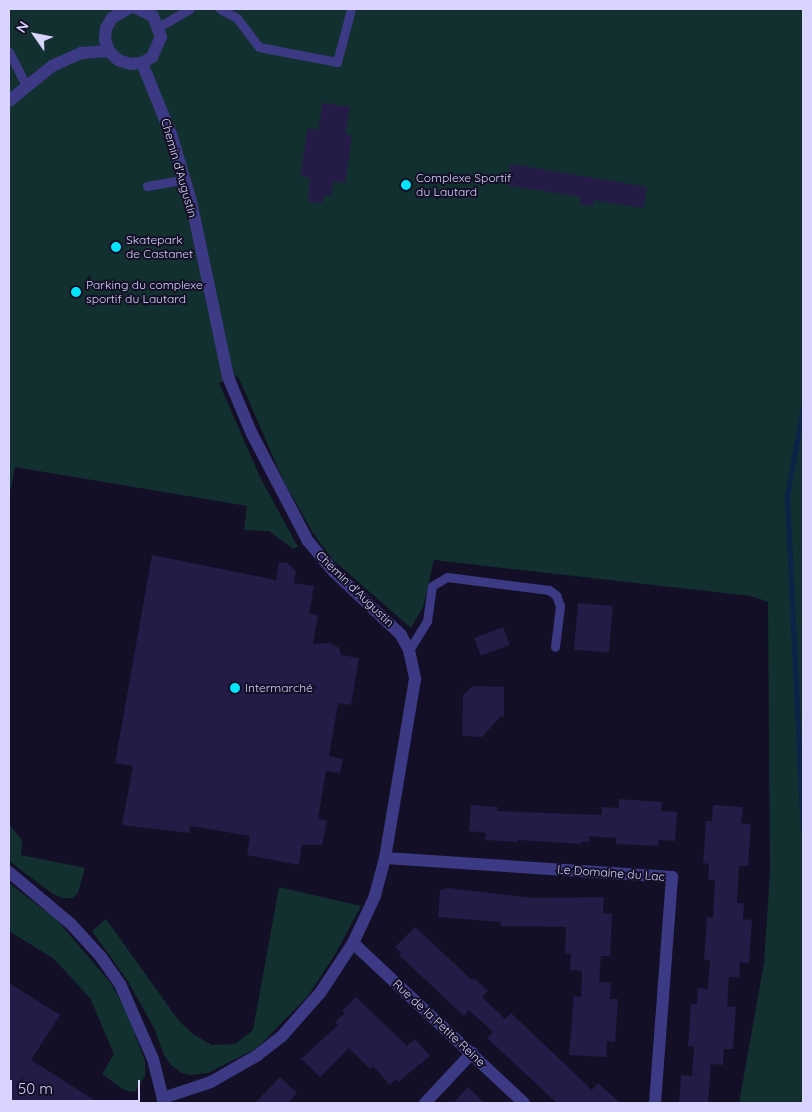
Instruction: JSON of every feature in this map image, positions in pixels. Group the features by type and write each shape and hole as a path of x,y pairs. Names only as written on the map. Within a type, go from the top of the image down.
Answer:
{"street":[{"path":"123,9 106,28 109,51 118,60 130,64 142,62 159,48 160,26 153,16 138,9"},
{"path":"9,101 26,85 52,66 81,53 109,51"},
{"name":"Chemin d'Augustin","path":"142,62 172,137 185,179 223,355 252,434 308,541 334,572 390,622 409,650 414,692 385,858 375,896 353,943 320,993 282,1036 258,1055 211,1082 164,1101"},
{"name":"Le Domaine du Lac","path":"385,858 672,878 655,1103"},
{"path":"9,872 71,924 110,970 137,1018 154,1059 164,1101"},
{"name":"Rue de la Petite Reine","path":"353,943 524,1103"},
{"path":"425,1103 472,1053"}],"lane":[{"path":"160,26 189,9"},
{"path":"220,9 237,18 259,48 337,62 351,9"},
{"path":"9,52 26,85"},
{"path":"147,186 185,179"},
{"path":"409,650 428,621 432,586 447,577 549,590 556,595 560,606 555,646"}],"green space":[{"name":"Complexe Sportif du Lautard","path":"9,9 803,9 803,1103 739,1103 764,963 770,872 768,602 751,596 434,560 423,607 411,628 333,560 313,533 284,482 238,376 219,383 260,477 298,547 293,549 269,531 244,530 247,506 15,467 9,498"},
{"path":"9,824 22,840 21,855 85,868 78,893 73,898 63,898 53,894 9,861"},
{"path":"9,883 56,919 110,982 126,1010 145,1061 145,1076 135,1092 124,1090 102,1074 114,1054 90,998 54,959 9,931"},
{"path":"279,887 361,906 336,953 308,996 257,1048 208,1073 190,1075 182,1073 171,1065 164,1055 154,1028 129,983 92,931 106,919 179,1021 193,1034 212,1045 235,1044 253,1030"}],"building":[{"path":"323,103 350,107 345,134 352,135 345,183 334,181 331,196 324,195 323,203 308,202 310,178 300,176 308,128 318,130"},
{"path":"511,164 647,187 643,208 594,200 593,206 580,204 581,197 507,185"},
{"name":"Intermarché","path":"152,555 276,580 279,562 287,563 296,571 294,583 314,586 309,614 318,615 313,644 330,643 339,648 341,655 359,658 351,705 338,703 329,756 343,759 340,773 326,771 318,819 327,821 322,845 302,845 299,865 247,855 250,836 190,826 189,833 122,825 133,766 115,763"},
{"path":"578,603 613,606 609,653 574,650"},
{"path":"503,627 510,645 481,656 474,638"},
{"path":"473,686 504,687 504,717 500,717 482,737 462,736 463,695"},
{"path":"619,799 662,802 661,811 677,812 675,841 659,840 658,846 616,844 616,838 589,836 589,842 581,842 581,844 518,840 518,842 485,840 486,833 469,831 471,805 498,807 497,811 602,815 602,807 619,808"},
{"path":"713,805 743,807 741,823 751,824 748,866 739,866 737,903 744,903 743,919 752,920 749,963 740,962 739,978 729,977 727,1006 736,1007 733,1049 724,1049 723,1065 711,1064 708,1103 679,1103 681,1075 692,1076 694,1047 688,1046 691,1004 697,1004 698,988 708,989 710,960 704,960 707,917 713,918 715,880 708,880 709,864 703,863 706,821 712,821"},
{"path":"448,888 533,898 604,897 603,913 612,914 610,956 601,956 599,982 611,983 610,999 618,999 615,1042 607,1041 606,1057 569,1055 574,996 581,997 582,971 570,970 571,954 565,954 566,927 500,926 501,922 438,917 440,890"},
{"path":"415,927 472,980 474,978 488,991 482,997 505,1019 511,1013 592,1090 598,1083 620,1103 557,1103 487,1038 493,1032 469,1010 464,1016 399,955 401,953 395,947"},
{"path":"9,983 60,1015 31,1060 99,1103 9,1103"},
{"path":"356,997 407,1046 415,1039 430,1056 398,1082 396,1079 390,1085 373,1066 370,1069 349,1048 320,1077 301,1059 338,1025 335,1022 345,1013 342,1011"},
{"path":"280,1077 297,1093 288,1103 255,1103"},
{"path":"468,1087 484,1103 453,1103"}],"waterway":[{"path":"803,406 787,496 803,832"}],"place":[{"name":"Complexe Sportif du Lautard","path":"406,185"},
{"name":"Skatepark de Castanet","path":"116,247"},
{"name":"Parking du complexe sportif du Lautard","path":"76,292"},
{"name":"Intermarché","path":"235,688"}]}
